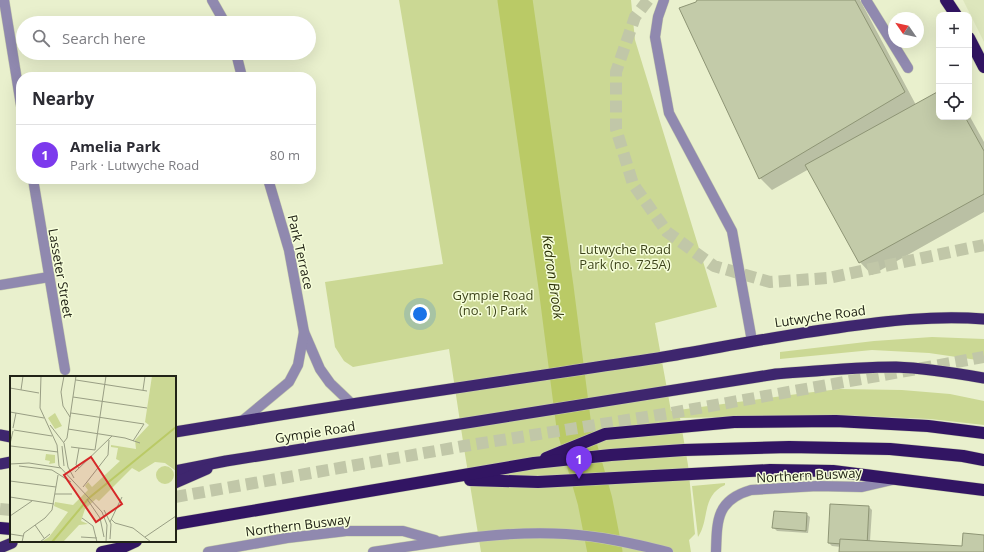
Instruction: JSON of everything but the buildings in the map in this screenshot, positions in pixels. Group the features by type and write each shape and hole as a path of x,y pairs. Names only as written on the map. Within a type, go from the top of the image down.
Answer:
{"highway":[{"path":"946,0 954,12"},
{"path":"972,44 984,67"},
{"name":"Lutwyche Road","path":"661,357 752,341 891,321 926,318 984,319"},
{"name":"Gympie Road","path":"176,432 661,357"},
{"name":"Gympie Road","path":"176,471 226,461 461,423 776,374 858,367 897,367 940,371 984,378"},
{"path":"534,463 605,434 734,422 836,421 928,426 984,433"},
{"path":"0,435 10,437"},
{"path":"176,524 534,463 611,455 684,450 789,447 890,449 962,456 984,460"},
{"path":"176,483 226,461"},
{"path":"0,464 10,462"},
{"path":"444,479 538,482 770,470 801,470 833,471 898,478 984,490"},
{"path":"0,528 10,523"},
{"path":"102,552 121,548 134,542"},
{"path":"0,548 12,543"}],"street":[{"path":"4,0 16,74"},
{"path":"212,0 221,16"},
{"path":"664,0 658,17 655,37 669,113 732,231 752,341"},
{"path":"866,0 908,68"},
{"path":"238,60 241,72"},
{"name":"Lasseter Street","path":"34,184 48,276 65,370"},
{"name":"Park Terrace","path":"269,184 289,250 304,332 320,369 330,383 352,404"},
{"path":"0,285 48,276"},
{"name":"Park Terrace","path":"242,421 288,382 298,365 304,332"},
{"name":"Northern Busway","path":"716,552 717,529 720,514 728,502 742,493 751,490 810,486 862,487 898,478"},
{"name":"Northern Busway","path":"208,552 287,538 346,531 403,531 439,542"},
{"name":"Northern Busway","path":"373,552 395,550 478,536 525,533 567,534 612,540 668,552"}],"shaded area":[{"path":"963,0 984,0 984,42 972,18 972,12 969,12"}],"green space":[{"path":"399,0 631,0 635,40 717,307 655,323 671,411 840,389 902,390 950,394 984,401 984,425 930,419 837,415 680,418 688,465 695,534 689,540 691,552 481,552 449,349 353,367 344,361 335,347 325,282 443,264"},
{"path":"932,337 984,339 984,361 929,353 872,350 780,359 780,352 874,341"},
{"path":"725,483 725,485 712,495 707,508 702,530 698,537 692,486"}],"waterway":[{"name":"Kedron Brook","path":"515,0 556,287 574,427 595,501 605,552"}],"tunnel":[{"path":"648,0 635,17 616,72 616,129 633,184 667,232 714,266 770,282 828,278 984,245"},
{"path":"176,497 464,446 671,413 984,357"},
{"path":"0,509 10,510"}],"place":[{"name":"Amelia Park","path":"579,479"}],"park label":[{"name":"Lutwyche Road Park (no. 725A)","path":"625,256"},
{"name":"Gympie Road (no. 1) Park","path":"493,302"}]}
